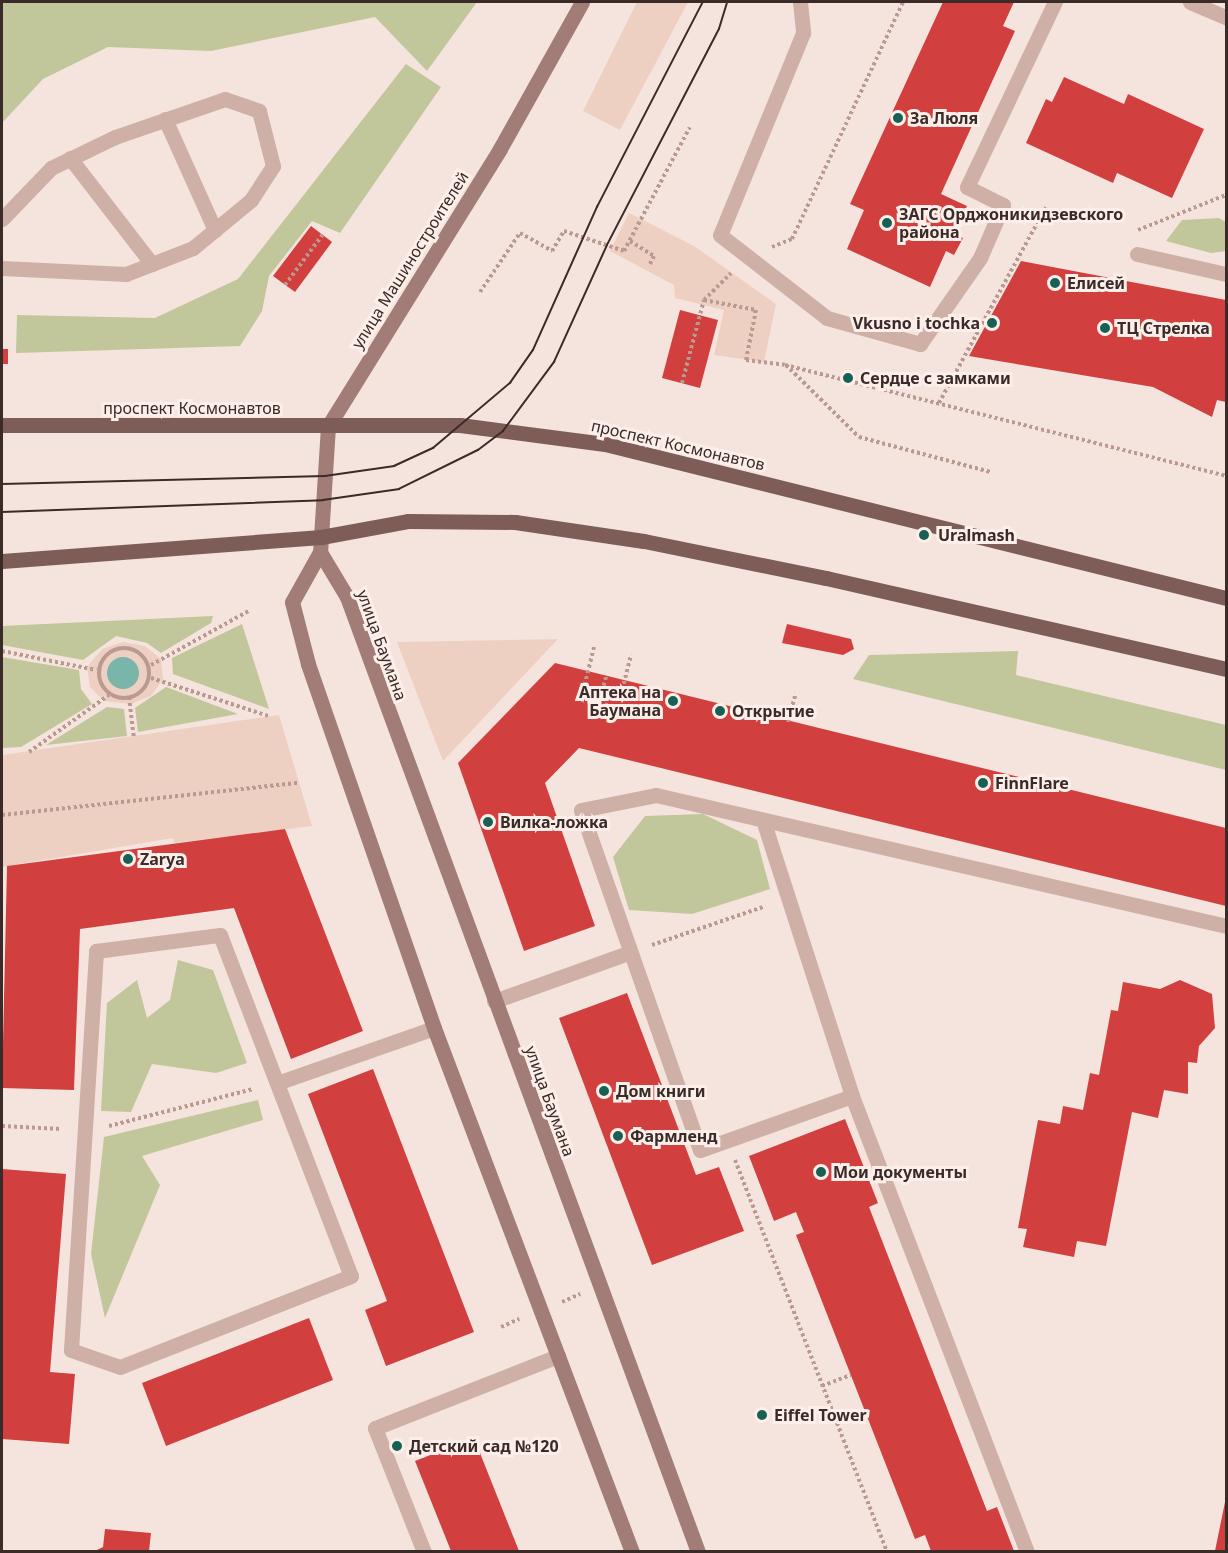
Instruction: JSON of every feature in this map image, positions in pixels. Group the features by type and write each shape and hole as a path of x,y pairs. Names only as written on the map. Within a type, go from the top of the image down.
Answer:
{"main road":[{"name":"улица Машиностроителей","path":"321,544 328,426 500,149 582,2"},
{"name":"проспект Космонавтов","path":"2,425 460,425 605,444 1227,598"},
{"path":"2,561 321,544 408,520 515,522 644,541 1227,669"},
{"path":"321,544 292,602 308,664 434,1028 632,1551"},
{"name":"улица Баумана","path":"321,544 346,597 698,1551"}],"lane":[{"path":"800,2 802,33 720,235 749,255 827,318 920,344 980,258 1003,205 967,187 1055,2"},
{"path":"1190,2 1227,16"},
{"path":"2,219 51,168 70,158 165,119 225,99 259,111 273,166 251,200 193,248 126,274 2,268"},
{"path":"165,119 215,230"},
{"path":"70,158 152,264"},
{"path":"1137,254 1227,274"},
{"path":"852,1096 700,1149 628,953 581,810 656,795 1227,926"},
{"path":"763,820 852,1096 1027,1551"},
{"path":"220,935 351,1276 120,1367 70,1350 88,1131 96,951 220,935"},
{"path":"494,1001 628,953"},
{"path":"277,1083 434,1028"},
{"path":"423,1551 375,1428 558,1356"}],"path":[{"path":"682,383 704,300 749,255 792,239 903,2"},
{"path":"480,292 520,233 552,251 564,231 624,251 690,127"},
{"path":"1134,231 1227,195"},
{"path":"939,403 1046,207"},
{"path":"285,285 322,234"},
{"path":"630,241 654,256 649,266"},
{"path":"704,300 756,310 746,360 785,365 1227,476"},
{"path":"785,365 859,437 991,472"},
{"path":"151,665 249,611"},
{"path":"594,647 580,699 618,707 631,655"},
{"path":"96,670 109,653 126,648 151,665"},
{"path":"2,651 96,670"},
{"path":"29,752 109,695 129,697 151,678 151,665"},
{"path":"96,670 109,695"},
{"path":"599,703 606,675"},
{"path":"151,678 269,716"},
{"path":"788,722 796,693"},
{"path":"129,697 134,740"},
{"path":"2,815 298,783"},
{"path":"628,953 748,913"},
{"path":"2,1125 88,1131 277,1083"},
{"path":"727,1140 887,1551"},
{"path":"822,1386 851,1375"}],"green space":[{"path":"2,2 477,2 427,71 375,17 211,51 108,47 43,79 2,123"},
{"path":"406,64 441,87 340,233 312,221 269,276 262,311 240,346 16,353 17,315 155,318 238,279"},
{"path":"1219,218 1226,222 1226,251 1211,253 1166,241 1182,220"},
{"path":"213,616 211,623 161,653 147,643 116,636 83,660 2,645 2,626"},
{"path":"242,624 269,709 173,674 172,658"},
{"path":"1018,651 1016,675 1226,725 1226,770 853,679 869,655"},
{"path":"2,657 79,670 81,689 92,704 21,747 2,748"},
{"path":"166,687 238,714 138,732 135,708"},
{"path":"107,707 124,709 127,736 46,745"},
{"path":"703,814 757,840 770,889 692,914 629,910 613,857 645,816"},
{"path":"178,960 213,970 247,1063 216,1073 152,1064 131,1112 101,1111 107,1003 137,980 147,1018 170,1000"},
{"path":"258,1100 263,1120 142,1156 160,1185 105,1318 91,1254 104,1137"}],"shaded area":[{"path":"637,2 688,2 620,130 583,111"},
{"path":"629,213 694,246 776,304 764,362 714,355 724,310 675,298 674,285 610,251"},
{"path":"558,639 443,761 397,642"},
{"path":"123,642 145,646 161,659 163,679 151,696 131,704 104,701 90,687 87,667 102,649"},
{"path":"279,715 312,826 174,843 173,838 2,867 2,755"}],"water":[{"path":"123,657 134,662 139,673 134,684 123,689 112,684 107,673 112,662"}],"building":[{"path":"943,2 1014,2 1003,26 1015,31 941,194 967,206 954,234 963,238 954,255 946,251 930,287 847,249 864,210 850,204"},
{"path":"1064,77 1124,104 1128,94 1204,129 1172,198 1117,173 1113,183 1026,143 1046,99 1052,102"},
{"path":"311,226 332,242 295,292 273,276"},
{"name":"ТЦ Стрелка","path":"1021,261 1226,300 1226,402 1217,400 1212,417 1153,387 969,356"},
{"path":"680,310 718,320 700,388 662,378"},
{"path":"2,349 8,349 8,364 2,364"},
{"path":"787,624 851,639 854,649 843,655 782,643"},
{"path":"555,663 1226,828 1226,906 579,748 545,783 595,926 524,951 458,763"},
{"path":"285,829 363,1031 291,1059 234,908 80,929 74,1090 2,1088 7,866"},
{"path":"1180,980 1212,994 1215,1028 1199,1046 1197,1063 1188,1062 1188,1094 1164,1090 1158,1118 1132,1112 1106,1246 1077,1241 1074,1257 1023,1247 1027,1229 1018,1228 1038,1120 1060,1124 1063,1106 1083,1110 1090,1073 1099,1075 1111,1010 1118,1011 1123,982 1160,989"},
{"path":"627,993 696,1175 719,1167 744,1231 652,1265 559,1018"},
{"path":"373,1069 474,1332 386,1366 365,1310 387,1301 308,1094"},
{"path":"845,1119 878,1203 869,1207 987,1511 997,1507 1014,1551 931,1551 925,1535 915,1539 796,1235 804,1232 796,1212 774,1221 749,1156"},
{"path":"2,1169 66,1174 50,1372 75,1374 69,1444 2,1439"},
{"path":"309,1318 333,1380 166,1446 142,1383"},
{"path":"474,1438 519,1551 451,1551 415,1461"},
{"path":"1225,1502 1226,1551 1215,1551"},
{"path":"105,1529 151,1533 149,1551 95,1551 103,1547"}],"tram line":[{"path":"2,484 325,476 394,466 433,448 510,383 533,350 597,207 703,2"},
{"path":"2,512 323,500 399,489 478,450 503,431 554,362 607,245 719,29 727,2"}],"place":[{"name":"За Люля","path":"898,118"},
{"name":"ЗАГС Орджоникидзевского района","path":"887,223"},
{"name":"Елисей","path":"1055,283"},
{"name":"Vkusno i tochka","path":"992,323"},
{"name":"ТЦ Стрелка","path":"1105,328"},
{"name":"Сердце с замками","path":"848,378"},
{"name":"Uralmash","path":"924,535"},
{"name":"Аптека на Баумана","path":"673,701"},
{"name":"Открытие","path":"720,711"},
{"name":"FinnFlare","path":"983,783"},
{"name":"Вилка-ложка","path":"488,822"},
{"name":"Zarya","path":"128,859"},
{"name":"Дом книги","path":"604,1091"},
{"name":"Фармленд","path":"618,1136"},
{"name":"Мои документы","path":"821,1172"},
{"name":"Eiffel Tower","path":"762,1415"},
{"name":"Детский сад №120","path":"397,1446"}]}
